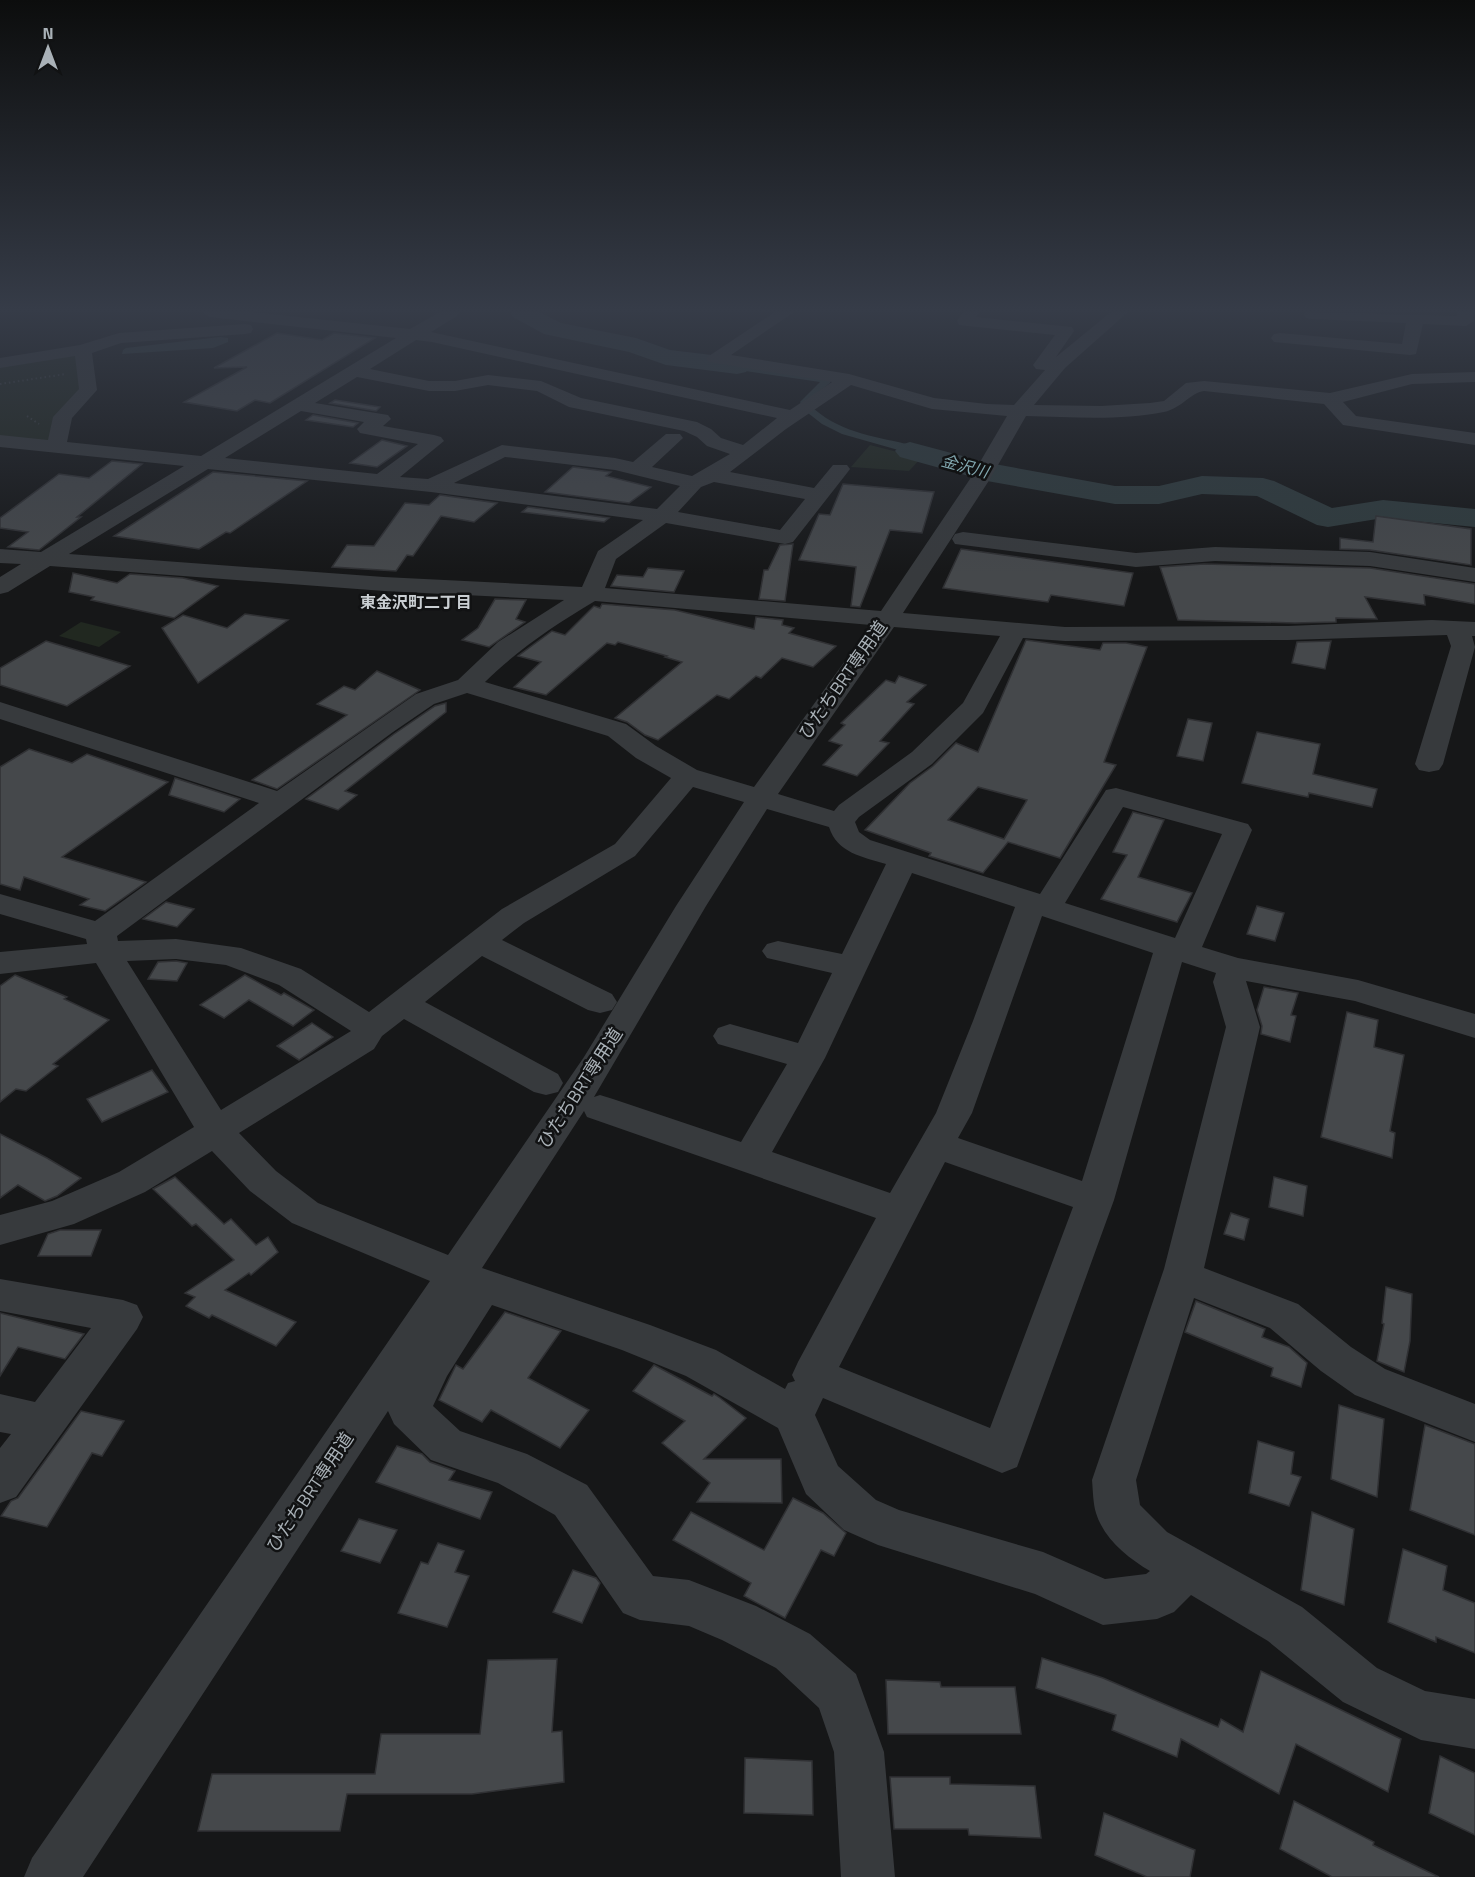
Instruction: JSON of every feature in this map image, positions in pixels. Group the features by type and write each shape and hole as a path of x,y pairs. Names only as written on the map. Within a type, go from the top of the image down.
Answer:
{"street":[{"path":"56,446 63,417 79,400"},
{"path":"0,587 305,400"},
{"path":"569,400 576,403 690,426 714,442 746,453"},
{"path":"737,400 798,412"},
{"path":"103,943 281,801 384,726 425,699 467,685 507,647 552,616 591,594 606,556 662,516 703,479 746,453 817,400"},
{"path":"919,400 958,408 1101,412 1150,409 1170,405 1177,400"},
{"path":"1015,410 1022,400"},
{"name":"ひたちBRT専用道","path":"51,1877 470,1280 691,906 760,799 886,619 985,470 1015,410 1025,400"},
{"path":"1331,400 1350,421 1475,439"},
{"path":"296,405 381,419 367,429 434,441 381,480"},
{"path":"637,469 673,438"},
{"path":"0,441 431,486 662,516 785,537 840,469"},
{"path":"431,486 502,451 819,495"},
{"path":"963,539 1136,560 1215,554 1370,559 1475,575"},
{"path":"0,556 384,584 591,594 1065,634 1466,628 1463,646 1429,764"},
{"path":"841,822 849,811 922,758 974,707 1015,630"},
{"path":"467,685 554,709 616,730 646,752 687,776 841,822"},
{"path":"0,710 281,801"},
{"path":"0,1230 61,1214 122,1186 216,1132 362,1041 370,1028 513,916 625,850 687,776"},
{"path":"794,1415 813,1375 899,1211 954,1113 1039,905 1116,796 1238,830 1177,949 1095,1200 1002,1453 813,1375"},
{"path":"841,822 846,836 860,846 1234,968 1358,991 1475,1026"},
{"path":"750,1159 808,1058 903,860"},
{"path":"0,903 62,922 103,943 216,1132 263,1181 305,1213 470,1280 635,1337 701,1363 794,1415 822,1480 860,1515 894,1530 1043,1574 1103,1602 1156,1596 1186,1568"},
{"path":"0,963 62,922"},
{"path":"480,942 600,1002"},
{"path":"0,963 103,943 230,956 290,977 370,1028"},
{"path":"778,951 851,966"},
{"path":"1234,968 1229,982 1243,1027 1181,1276 1114,1480 1119,1513 1131,1529 1151,1546 1285,1624 1360,1685 1421,1714 1475,1724"},
{"path":"402,1003 546,1083"},
{"path":"730,1036 808,1058"},
{"path":"600,1108 899,1211"},
{"path":"936,1145 1095,1200"},
{"path":"1181,1276 1256,1303 1284,1316 1336,1359 1370,1382 1475,1423"},
{"path":"470,1280 461,1324 417,1388 410,1411 446,1446 511,1468 571,1500 640,1597 689,1603 740,1623 793,1651 838,1692 859,1752 868,1877"},
{"path":"0,1295 123,1317 0,1483"},
{"path":"0,1413 44,1422"}],"path":[{"path":"27,416 40,425"}],"shaded area":[{"path":"0,400 78,400 52,443 0,437"},
{"path":"870,445 921,458 909,471 851,467"},
{"path":"81,622 121,632 99,647 59,636"}],"water":[{"path":"802,400 809,400 802,405 800,402"},
{"path":"814,409 826,418 850,429 973,464 972,471 842,434 822,424 808,413"},
{"path":"988,471 1115,493 1158,493 1160,498 1114,497 985,474"}],"building":[{"path":"188,400 276,400 270,403 255,400 237,411 184,402"},
{"path":"335,400 380,407 376,411 330,403"},
{"path":"313,415 358,423 353,427 306,420"},
{"path":"382,440 407,446 377,467 350,463"},
{"path":"112,461 142,464 39,550 8,547 28,532 0,528 0,518 59,474 89,478"},
{"path":"573,467 611,472 606,476 651,487 629,503 545,492"},
{"path":"213,472 307,481 230,533 226,532 199,549 114,536"},
{"path":"843,484 934,492 922,533 890,530 860,607 851,606 856,567 799,560 819,514 830,515"},
{"path":"440,495 497,503 474,522 441,516 413,556 407,555 396,571 332,567 347,545 374,546 405,503 429,505"},
{"path":"528,507 609,518 604,522 522,512"},
{"path":"1376,516 1471,529 1471,565 1370,550 1340,549 1340,538 1373,542"},
{"path":"793,544 785,601 759,599 764,570 768,570 780,545"},
{"path":"961,549 1133,573 1124,606 1051,595 1048,602 943,588"},
{"path":"1204,564 1370,568 1475,584 1475,604 1424,595 1425,605 1365,597 1377,619 1336,618 1336,622 1295,623 1178,620 1160,567"},
{"path":"648,568 684,571 674,592 611,586 617,575 643,577"},
{"path":"73,573 117,583 130,574 183,578 218,586 174,618 91,600 94,597 69,592"},
{"path":"495,599 526,600 516,619 525,622 489,647 462,640 478,628"},
{"path":"602,604 675,610 754,629 756,617 783,620 782,625 794,628 789,633 836,646 813,667 782,658 761,678 756,676 729,699 717,695 658,740 645,735 627,722 615,718 682,662 665,657 667,656 618,642 615,645 607,643 546,695 514,687 541,662 518,656 552,631 565,635 594,606 600,608"},
{"path":"245,614 288,620 198,683 162,628 183,615 227,628"},
{"path":"1026,640 1100,650 1103,643 1126,643 1147,647 1104,762 1116,765 1060,858 1008,842 983,873 929,856 931,853 865,830 910,783 933,766 956,743 978,752","holes":["978,787 1027,800 1004,839 948,820"]},
{"path":"46,641 130,666 67,706 0,685 0,668"},
{"path":"1331,641 1325,669 1292,663 1297,642"},
{"path":"377,671 420,690 277,789 252,780 347,715 317,704 344,686 355,690"},
{"path":"899,676 926,685 907,702 914,704 880,741 889,743 857,776 823,765 842,745 829,741 845,725 841,723 886,680 895,683"},
{"path":"446,703 446,712 345,791 357,795 338,810 306,799 394,734 435,706"},
{"path":"1188,719 1212,723 1203,761 1177,756"},
{"path":"1257,732 1320,744 1313,774 1377,789 1372,807 1309,793 1308,797 1242,783"},
{"path":"29,749 72,763 87,754 168,782 62,857 146,882 105,911 80,905 89,899 24,877 20,890 0,884 0,767"},
{"path":"175,778 240,799 224,812 169,795"},
{"path":"1133,812 1164,820 1138,877 1192,893 1177,922 1101,899 1127,855 1113,852"},
{"path":"166,902 194,909 177,927 143,919"},
{"path":"1257,906 1284,913 1275,941 1247,934"},
{"path":"158,962 187,963 177,981 148,979"},
{"path":"15,975 67,997 64,999 109,1020 53,1064 58,1066 26,1091 16,1089 0,1102 0,986"},
{"path":"245,975 314,1010 293,1026 249,1000 224,1018 200,1005"},
{"path":"1264,987 1298,993 1291,1015 1296,1016 1290,1042 1261,1034 1262,1026 1257,1010"},
{"path":"1347,1012 1378,1020 1374,1047 1404,1055 1390,1131 1395,1133 1392,1158 1321,1137"},
{"path":"312,1023 333,1037 299,1060 277,1046"},
{"path":"152,1070 168,1092 102,1122 87,1099"},
{"path":"0,1134 81,1178 57,1196 45,1201 18,1185 0,1198"},
{"path":"175,1177 224,1224 231,1219 256,1245 268,1237 278,1252 251,1275 249,1273 225,1290 296,1322 276,1346 212,1315 209,1318 186,1306 195,1297 185,1293 234,1260 196,1224 192,1226 153,1189"},
{"path":"1274,1177 1307,1186 1303,1216 1269,1207"},
{"path":"1231,1213 1249,1219 1244,1240 1224,1234"},
{"path":"60,1230 101,1230 91,1256 38,1256 48,1234"},
{"path":"1386,1287 1412,1294 1410,1341 1404,1372 1377,1361 1384,1324 1382,1323"},
{"path":"1196,1301 1265,1329 1262,1337 1289,1347 1307,1363 1301,1387 1271,1376 1273,1368 1185,1332"},
{"path":"505,1312 561,1331 528,1378 589,1410 560,1448 491,1410 482,1422 439,1400 456,1365 463,1369"},
{"path":"0,1313 84,1334 65,1359 18,1347 0,1376"},
{"path":"654,1365 712,1396 714,1394 746,1418 704,1459 781,1459 782,1503 697,1502 710,1483 662,1443 685,1421 633,1391"},
{"path":"1339,1405 1384,1419 1377,1497 1331,1479"},
{"path":"81,1411 124,1421 102,1456 92,1453 47,1527 1,1516 11,1501 18,1498"},
{"path":"1425,1425 1475,1444 1475,1535 1410,1510"},
{"path":"1258,1441 1294,1452 1291,1474 1301,1477 1289,1506 1249,1493"},
{"path":"397,1446 422,1454 430,1462 455,1471 449,1480 492,1492 480,1519 376,1482"},
{"path":"793,1498 823,1513 846,1533 834,1556 821,1550 785,1618 744,1596 751,1583 673,1540 691,1512 764,1550"},
{"path":"1312,1512 1354,1529 1344,1605 1301,1590"},
{"path":"359,1519 397,1530 380,1563 341,1551"},
{"path":"438,1543 464,1551 455,1572 469,1576 447,1627 398,1613 421,1562 428,1564"},
{"path":"1403,1549 1447,1566 1443,1590 1475,1603 1475,1653 1436,1637 1436,1642 1388,1622"},
{"path":"573,1570 596,1578 600,1583 582,1623 553,1612"},
{"path":"1042,1658 1103,1678 1218,1727 1221,1719 1243,1732 1261,1671 1401,1739 1388,1792 1296,1744 1279,1794 1181,1739 1177,1757 1112,1730 1116,1715 1036,1688"},
{"path":"557,1659 552,1732 562,1731 564,1782 472,1794 347,1794 340,1831 198,1831 212,1774 375,1774 381,1734 480,1734 488,1660"},
{"path":"886,1680 940,1682 941,1687 1015,1687 1021,1734 888,1734"},
{"path":"1440,1756 1475,1773 1475,1835 1429,1813"},
{"path":"745,1758 812,1761 813,1815 744,1813"},
{"path":"890,1777 950,1777 950,1784 1035,1786 1041,1838 969,1835 968,1829 894,1829"},
{"path":"1294,1801 1374,1842 1373,1845 1439,1877 1332,1877 1280,1849"},
{"path":"1104,1813 1195,1850 1190,1877 1147,1877 1095,1855"}],"waterway":[{"name":"金沢川","path":"910,451 987,472 1115,495 1159,495 1202,485 1263,487 1328,518 1383,509 1475,518"}],"district":[{"name":"東金沢町二丁目","path":"416,602"}]}
